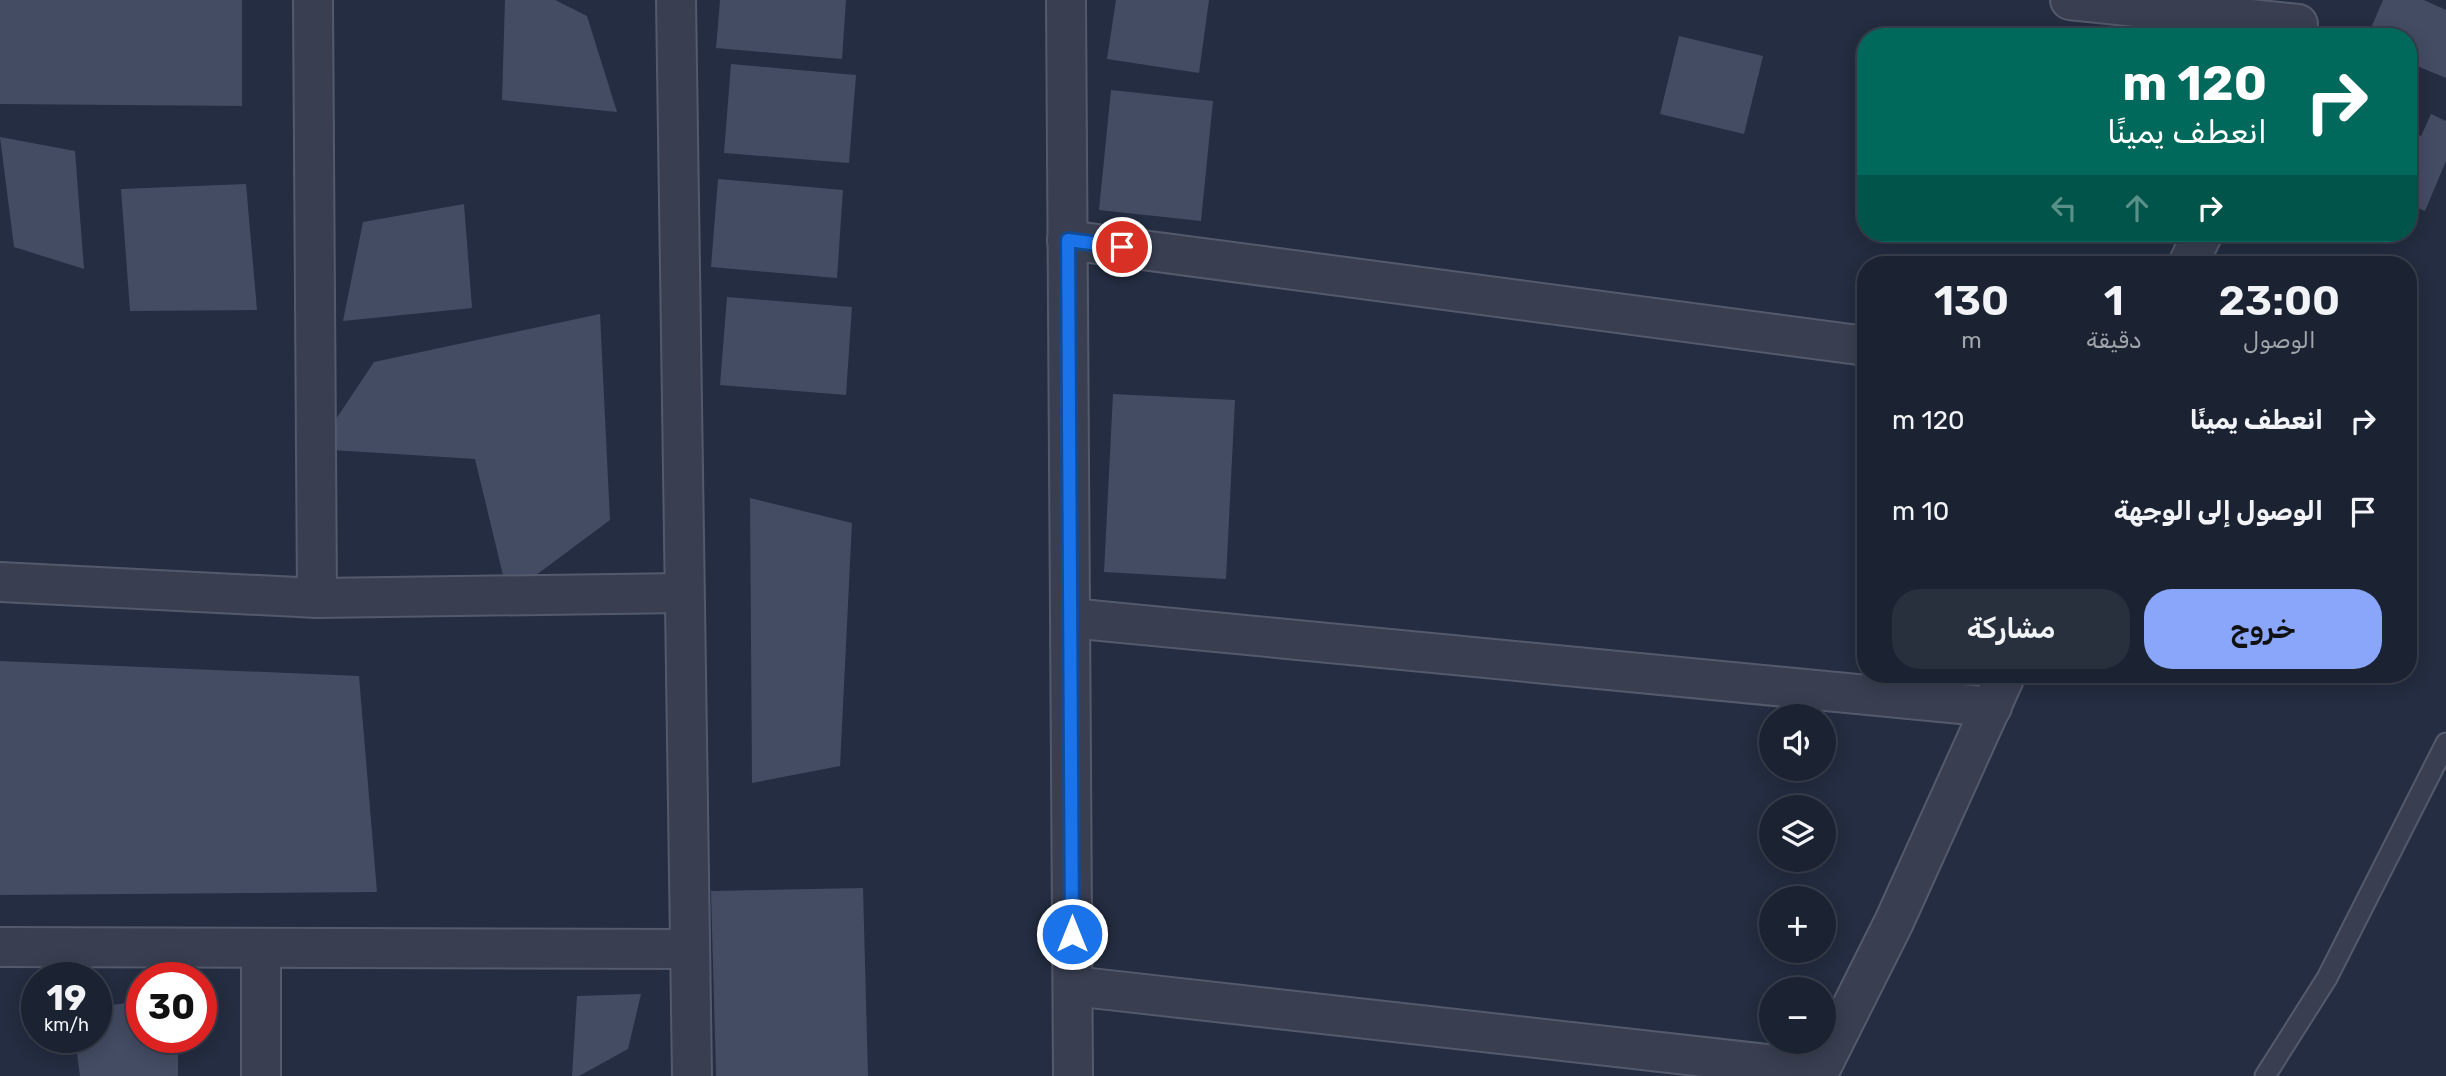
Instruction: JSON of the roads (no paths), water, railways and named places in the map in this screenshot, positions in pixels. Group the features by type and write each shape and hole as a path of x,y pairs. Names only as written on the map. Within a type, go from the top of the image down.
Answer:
{"street":[{"path":"313,0 317,598"},
{"path":"676,0 692,1076"},
{"path":"1066,0 1073,1076"},
{"path":"2070,0 2300,20"},
{"path":"1068,240 1857,345"},
{"path":"0,582 317,598 684,593"},
{"path":"1070,618 1857,679"},
{"path":"1073,986 1819,1073 1894,922 1999,690 1909,683"},
{"path":"0,947 690,949"},
{"path":"261,948 261,1076"}],"lane":[{"path":"2265,1076 2327,978 2446,743"}]}
